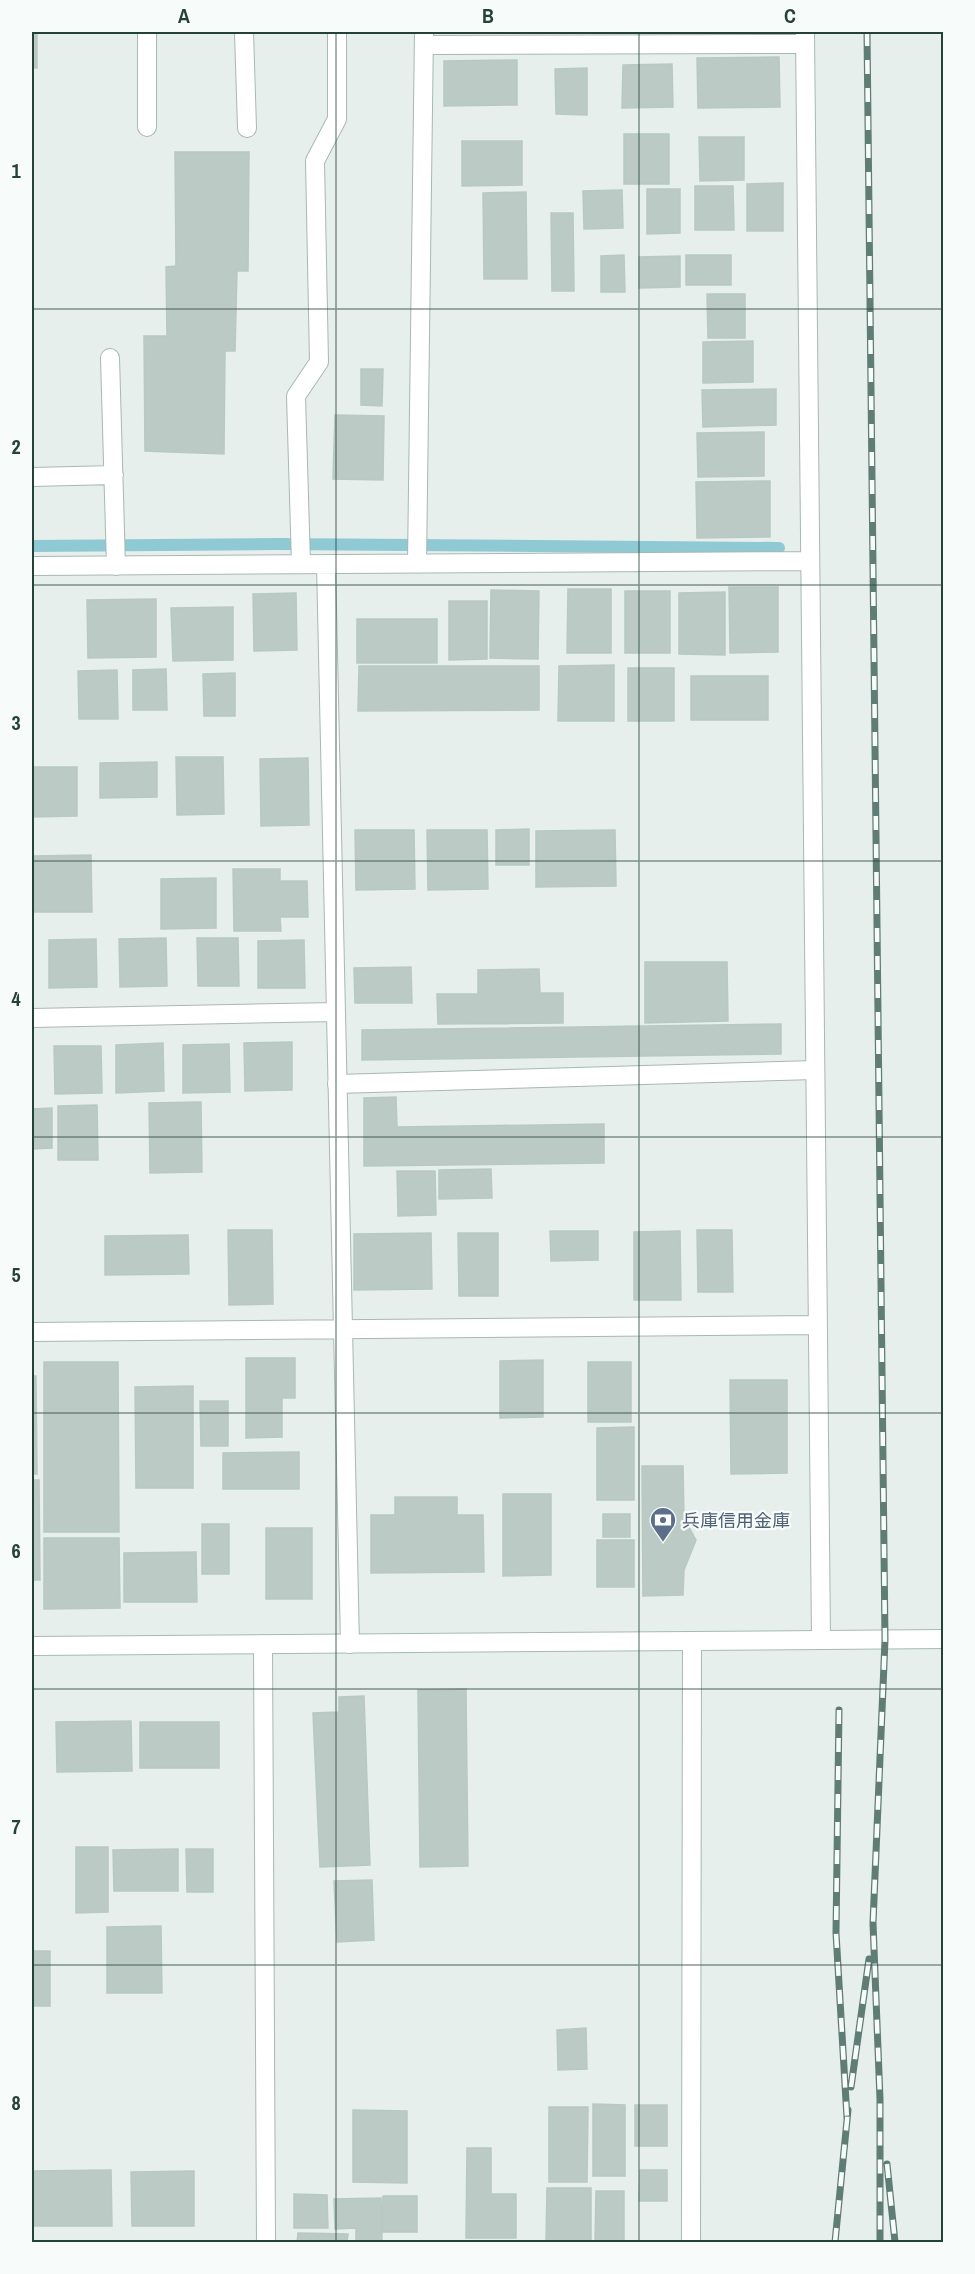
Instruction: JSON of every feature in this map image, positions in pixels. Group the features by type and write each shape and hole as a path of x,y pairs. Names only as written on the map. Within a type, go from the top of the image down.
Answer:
{"street":[{"path":"147,32 147,127"},
{"path":"244,32 247,128"},
{"path":"301,564 296,396 319,362 315,160 337,118 337,32"},
{"path":"417,564 424,38 805,38 821,1638"},
{"path":"110,358 116,566"},
{"path":"32,477 114,476"},
{"path":"32,566 810,561"},
{"path":"326,564 350,1644"},
{"path":"32,1018 336,1012"},
{"path":"337,1084 815,1070"},
{"path":"32,1332 818,1325"},
{"path":"32,1646 692,1642 821,1638 944,1639"},
{"path":"691,2242 692,1642"},
{"path":"263,1644 266,2242"}],"building":[{"path":"32,32 37,32 37,68 32,68"},
{"path":"779,57 780,107 698,108 697,58"},
{"path":"517,60 517,105 444,106 444,61"},
{"path":"672,64 673,107 622,108 623,65"},
{"path":"587,68 587,115 556,114 555,69"},
{"path":"624,134 669,134 669,184 624,184"},
{"path":"699,137 744,137 744,180 700,181"},
{"path":"462,141 522,141 522,185 462,186"},
{"path":"175,152 249,152 248,271 237,271 235,351 225,351 224,454 145,451 144,336 167,336 166,267 176,266"},
{"path":"783,183 783,231 747,231 747,184"},
{"path":"695,186 733,186 734,230 695,230"},
{"path":"647,189 680,189 680,233 647,234"},
{"path":"622,190 623,228 584,229 583,191"},
{"path":"526,192 527,279 484,279 483,193"},
{"path":"551,213 573,213 574,291 552,291"},
{"path":"624,255 625,292 601,292 601,256"},
{"path":"686,255 731,255 731,285 686,285"},
{"path":"680,256 680,287 639,288 639,257"},
{"path":"707,294 745,294 745,338 708,338"},
{"path":"753,341 753,382 703,383 703,342"},
{"path":"361,369 383,369 382,406 361,405"},
{"path":"776,389 776,425 703,427 702,390"},
{"path":"335,415 384,416 383,480 333,479"},
{"path":"764,432 764,476 698,477 697,433"},
{"path":"770,481 770,537 697,538 696,482"},
{"path":"729,587 778,587 778,652 730,653"},
{"path":"568,589 611,589 611,653 567,653"},
{"path":"491,590 539,591 538,659 490,658"},
{"path":"625,591 670,591 670,653 625,653"},
{"path":"725,592 725,655 679,654 679,593"},
{"path":"296,593 297,650 254,651 253,594"},
{"path":"156,599 156,657 88,658 87,600"},
{"path":"449,601 487,601 487,659 449,660"},
{"path":"233,607 233,660 173,661 171,608"},
{"path":"357,619 437,619 437,663 357,663"},
{"path":"614,665 614,721 558,721 559,666"},
{"path":"359,666 539,666 539,710 358,711"},
{"path":"628,668 674,668 674,721 628,721"},
{"path":"166,669 167,710 133,710 133,670"},
{"path":"117,670 118,719 79,719 78,671"},
{"path":"235,673 235,716 204,716 203,674"},
{"path":"691,676 768,676 768,720 691,720"},
{"path":"176,757 223,757 224,814 177,815"},
{"path":"308,758 309,825 261,826 260,759"},
{"path":"157,762 157,797 100,798 100,763"},
{"path":"32,767 77,767 77,816 32,817"},
{"path":"529,829 529,865 496,865 496,830"},
{"path":"355,830 414,830 415,889 356,890"},
{"path":"427,830 487,830 488,889 428,890"},
{"path":"615,830 616,886 536,887 536,831"},
{"path":"91,855 92,912 32,912 32,856"},
{"path":"233,869 280,869 280,881 307,881 308,917 280,917 281,931 234,931"},
{"path":"216,878 216,928 161,929 161,879"},
{"path":"166,938 167,986 120,987 119,939"},
{"path":"197,938 238,938 239,986 198,986"},
{"path":"96,939 97,987 49,988 49,940"},
{"path":"304,940 305,988 258,988 258,941"},
{"path":"645,962 727,962 728,1021 645,1023"},
{"path":"411,967 412,1003 355,1003 354,968"},
{"path":"539,969 540,993 563,993 563,1023 438,1024 437,994 478,994 478,970"},
{"path":"781,1024 781,1054 362,1060 362,1030"},
{"path":"292,1042 292,1090 245,1091 244,1043"},
{"path":"163,1043 164,1091 116,1093 116,1045"},
{"path":"229,1044 230,1092 183,1093 183,1045"},
{"path":"54,1046 101,1046 102,1093 55,1094"},
{"path":"396,1097 397,1127 604,1124 604,1163 364,1166 364,1098"},
{"path":"201,1102 202,1172 150,1173 149,1103"},
{"path":"97,1105 98,1160 58,1160 58,1106"},
{"path":"52,1108 52,1148 32,1149 32,1109"},
{"path":"491,1169 492,1198 439,1199 439,1170"},
{"path":"397,1171 435,1171 436,1215 398,1216"},
{"path":"228,1230 272,1230 273,1304 229,1305"},
{"path":"697,1230 732,1230 733,1292 698,1292"},
{"path":"550,1231 598,1231 598,1260 551,1261"},
{"path":"680,1231 681,1300 634,1300 634,1232"},
{"path":"431,1233 432,1289 354,1290 354,1234"},
{"path":"458,1233 498,1233 498,1296 459,1296"},
{"path":"188,1235 189,1274 105,1275 105,1236"},
{"path":"246,1358 295,1358 295,1398 282,1398 282,1437 246,1438"},
{"path":"543,1360 543,1417 500,1418 500,1361"},
{"path":"44,1362 118,1362 119,1532 44,1532"},
{"path":"588,1362 631,1362 631,1422 588,1422"},
{"path":"32,1376 36,1376 37,1474 32,1474"},
{"path":"730,1380 787,1380 787,1473 731,1474"},
{"path":"193,1386 193,1488 136,1488 135,1387"},
{"path":"200,1401 228,1401 228,1446 201,1446"},
{"path":"634,1427 634,1500 597,1500 597,1428"},
{"path":"299,1452 299,1489 223,1489 223,1453"},
{"path":"642,1466 683,1466 684,1518 696,1540 684,1570 683,1595 643,1596"},
{"path":"32,1480 39,1480 40,1580 32,1580"},
{"path":"503,1494 551,1494 551,1575 503,1576"},
{"path":"395,1497 457,1497 457,1515 483,1515 484,1572 371,1573 371,1515 395,1515"},
{"path":"603,1514 630,1514 630,1537 603,1537"},
{"path":"202,1524 229,1524 229,1574 202,1574"},
{"path":"266,1528 312,1528 312,1599 266,1599"},
{"path":"44,1538 119,1538 120,1608 44,1609"},
{"path":"597,1540 634,1540 634,1587 597,1587"},
{"path":"196,1552 197,1602 124,1602 124,1553"},
{"path":"466,1689 468,1866 420,1867 418,1690"},
{"path":"364,1696 370,1865 320,1867 313,1713 339,1712 339,1697"},
{"path":"131,1721 132,1771 57,1772 56,1722"},
{"path":"140,1722 219,1722 219,1768 140,1768"},
{"path":"76,1847 108,1847 108,1912 76,1913"},
{"path":"178,1849 178,1891 114,1891 113,1850"},
{"path":"186,1849 213,1849 213,1892 187,1892"},
{"path":"372,1880 374,1940 337,1942 334,1881"},
{"path":"161,1926 162,1993 107,1993 107,1927"},
{"path":"32,1951 50,1951 50,2006 32,2006"},
{"path":"586,2028 587,2069 558,2070 557,2030"},
{"path":"593,2104 625,2105 625,2176 593,2176"},
{"path":"635,2105 667,2105 667,2146 635,2146"},
{"path":"549,2107 588,2107 587,2182 549,2182"},
{"path":"353,2110 407,2111 407,2183 353,2182"},
{"path":"467,2148 491,2148 491,2194 516,2194 516,2238 466,2238"},
{"path":"111,2170 112,2226 32,2226 32,2171"},
{"path":"640,2170 667,2170 667,2201 639,2201"},
{"path":"194,2171 194,2226 132,2226 131,2172"},
{"path":"547,2188 591,2188 591,2242 546,2242"},
{"path":"596,2191 624,2191 624,2242 595,2242"},
{"path":"294,2194 327,2195 328,2228 294,2228"},
{"path":"383,2196 417,2196 417,2232 382,2232"},
{"path":"381,2198 382,2242 356,2242 356,2228 335,2229 334,2199"},
{"path":"298,2233 348,2234 347,2242 297,2242"}],"waterway":[{"path":"32,546 275,544 779,548"}],"railway":[{"path":"867,32 885,1640 873,1923 880,2099 880,2242"},
{"path":"839,1710 836,1933 847,2118"},
{"path":"851,2087 869,1959"},
{"path":"835,2242 848,2110"},
{"path":"887,2164 895,2242"}],"place":[{"name":"兵庫信用金庫","path":"663,1543"}]}
